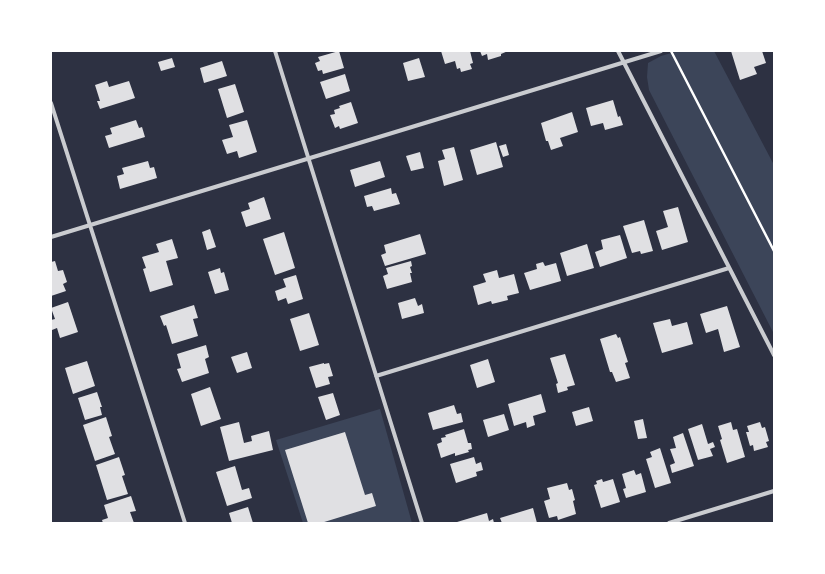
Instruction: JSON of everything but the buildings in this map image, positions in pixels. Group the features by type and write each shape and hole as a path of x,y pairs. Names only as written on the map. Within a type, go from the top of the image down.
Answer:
{"street":[{"path":"275,51 422,523"},
{"path":"618,51 625,62 774,355"},
{"path":"51,237 661,51"},
{"path":"51,103 185,523"},
{"path":"376,376 729,268"},
{"path":"670,523 774,491"}],"path":[{"path":"671,51 774,251"}],"shaded area":[{"path":"678,51 714,51 774,165 774,334 649,90 647,77 648,63 661,56"},
{"path":"380,409 412,523 303,523 276,440"}]}
